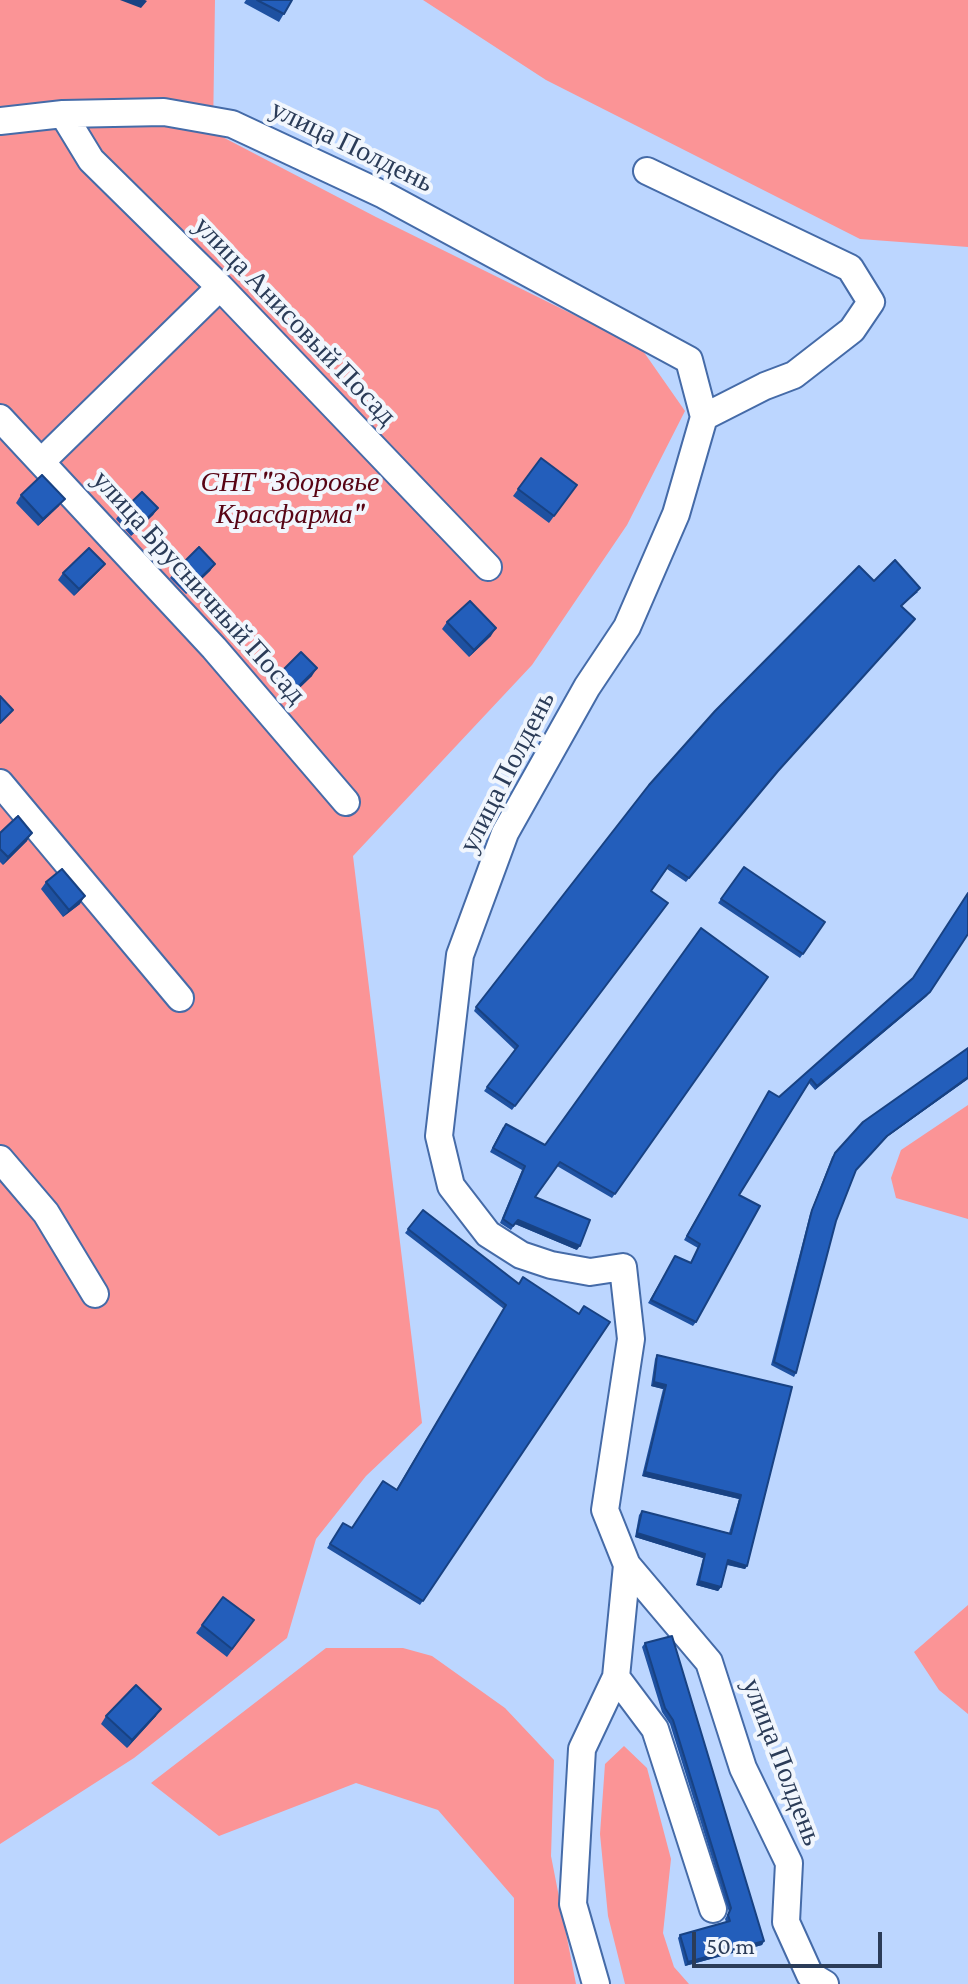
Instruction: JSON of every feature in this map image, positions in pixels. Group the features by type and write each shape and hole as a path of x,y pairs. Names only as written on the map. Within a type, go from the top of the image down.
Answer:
{"street":[{"name":"улица Полдень","path":"0,121 63,114 164,112 232,124 384,195 689,360 704,417 676,514 627,627 587,687 505,833 460,955 439,1136 451,1186 488,1234 521,1255 551,1265 590,1272 623,1267 631,1339 605,1510 627,1565 709,1662 743,1768 789,1863 786,1922 810,1975 825,1984"},
{"name":"улица Анисовый Посад","path":"63,114 91,160 220,287 488,567"},
{"path":"647,171 850,268 871,302 852,330 794,375 704,417"},
{"path":"42,461 220,287"},
{"name":"улица Брусничный Посад","path":"0,418 214,648 346,802"},
{"path":"0,783 180,998"},
{"path":"0,1159 46,1213 95,1294"},
{"path":"596,1984 573,1904 582,1749 616,1677 627,1565"},
{"path":"616,1677 655,1729 713,1909"}],"green space":[{"name":"СНТ \"Здоровье Красфарма\"","path":"0,0 215,0 213,132 376,217 641,348 685,411 627,525 532,665 353,856 422,1423 366,1476 316,1539 287,1638 134,1758 0,1844"},
{"path":"423,0 968,0 968,247 860,239 546,80"},
{"path":"968,1105 968,1219 896,1198 891,1178 901,1150"},
{"path":"968,1605 968,1714 939,1690 914,1652"},
{"path":"326,1648 403,1648 432,1656 505,1708 554,1760 551,1856 576,1984 514,1984 514,1898 438,1810 356,1783 219,1836 151,1783"},
{"path":"624,1746 647,1768 671,1859 663,1933 674,1967 689,1984 625,1984 608,1916 600,1834 605,1764"}],"building":[{"path":"257,0 292,0 284,14"},
{"path":"541,458 577,485 554,516 518,489"},
{"path":"42,475 65,499 43,519 21,495"},
{"path":"142,492 158,508 137,528 121,512"},
{"path":"199,547 215,564 191,587 176,570"},
{"path":"89,548 105,564 79,589 63,573"},
{"path":"895,560 920,588 901,606 915,619 778,771 689,878 669,865 651,891 668,903 515,1106 487,1087 518,1046 476,1007 649,785 715,711 859,566 874,581"},
{"path":"470,601 496,628 474,650 447,622"},
{"path":"301,652 317,668 292,693 276,677"},
{"path":"0,696 13,710 0,723"},
{"path":"18,816 32,833 8,857 0,849 0,833"},
{"path":"744,867 825,922 803,954 721,899"},
{"path":"62,869 85,896 69,910 46,882"},
{"path":"968,893 968,934 930,992 817,1086 811,1079 739,1195 760,1206 696,1322 651,1300 675,1256 691,1263 700,1244 687,1236 769,1091 779,1097 913,978"},
{"path":"701,928 768,977 615,1194 560,1162 535,1197 590,1220 580,1246 518,1220 513,1226 503,1219 525,1166 493,1148 506,1124 545,1145"},
{"path":"968,1048 968,1077 887,1136 856,1170 836,1221 796,1373 774,1362 812,1210 835,1153 863,1122"},
{"path":"423,1210 519,1284 523,1277 579,1314 584,1306 610,1322 423,1601 330,1544 343,1523 352,1528 383,1481 397,1490 506,1305 408,1229"},
{"path":"657,1355 792,1387 747,1566 728,1560 721,1587 699,1581 705,1554 637,1533 642,1511 731,1534 741,1495 645,1472 666,1385 654,1382"},
{"path":"223,1597 254,1620 232,1649 202,1625"},
{"path":"672,1636 764,1941 688,1962 680,1935 730,1921 728,1915 731,1908 673,1720 665,1708 645,1643"},
{"path":"136,1685 161,1709 132,1740 106,1716"}]}
